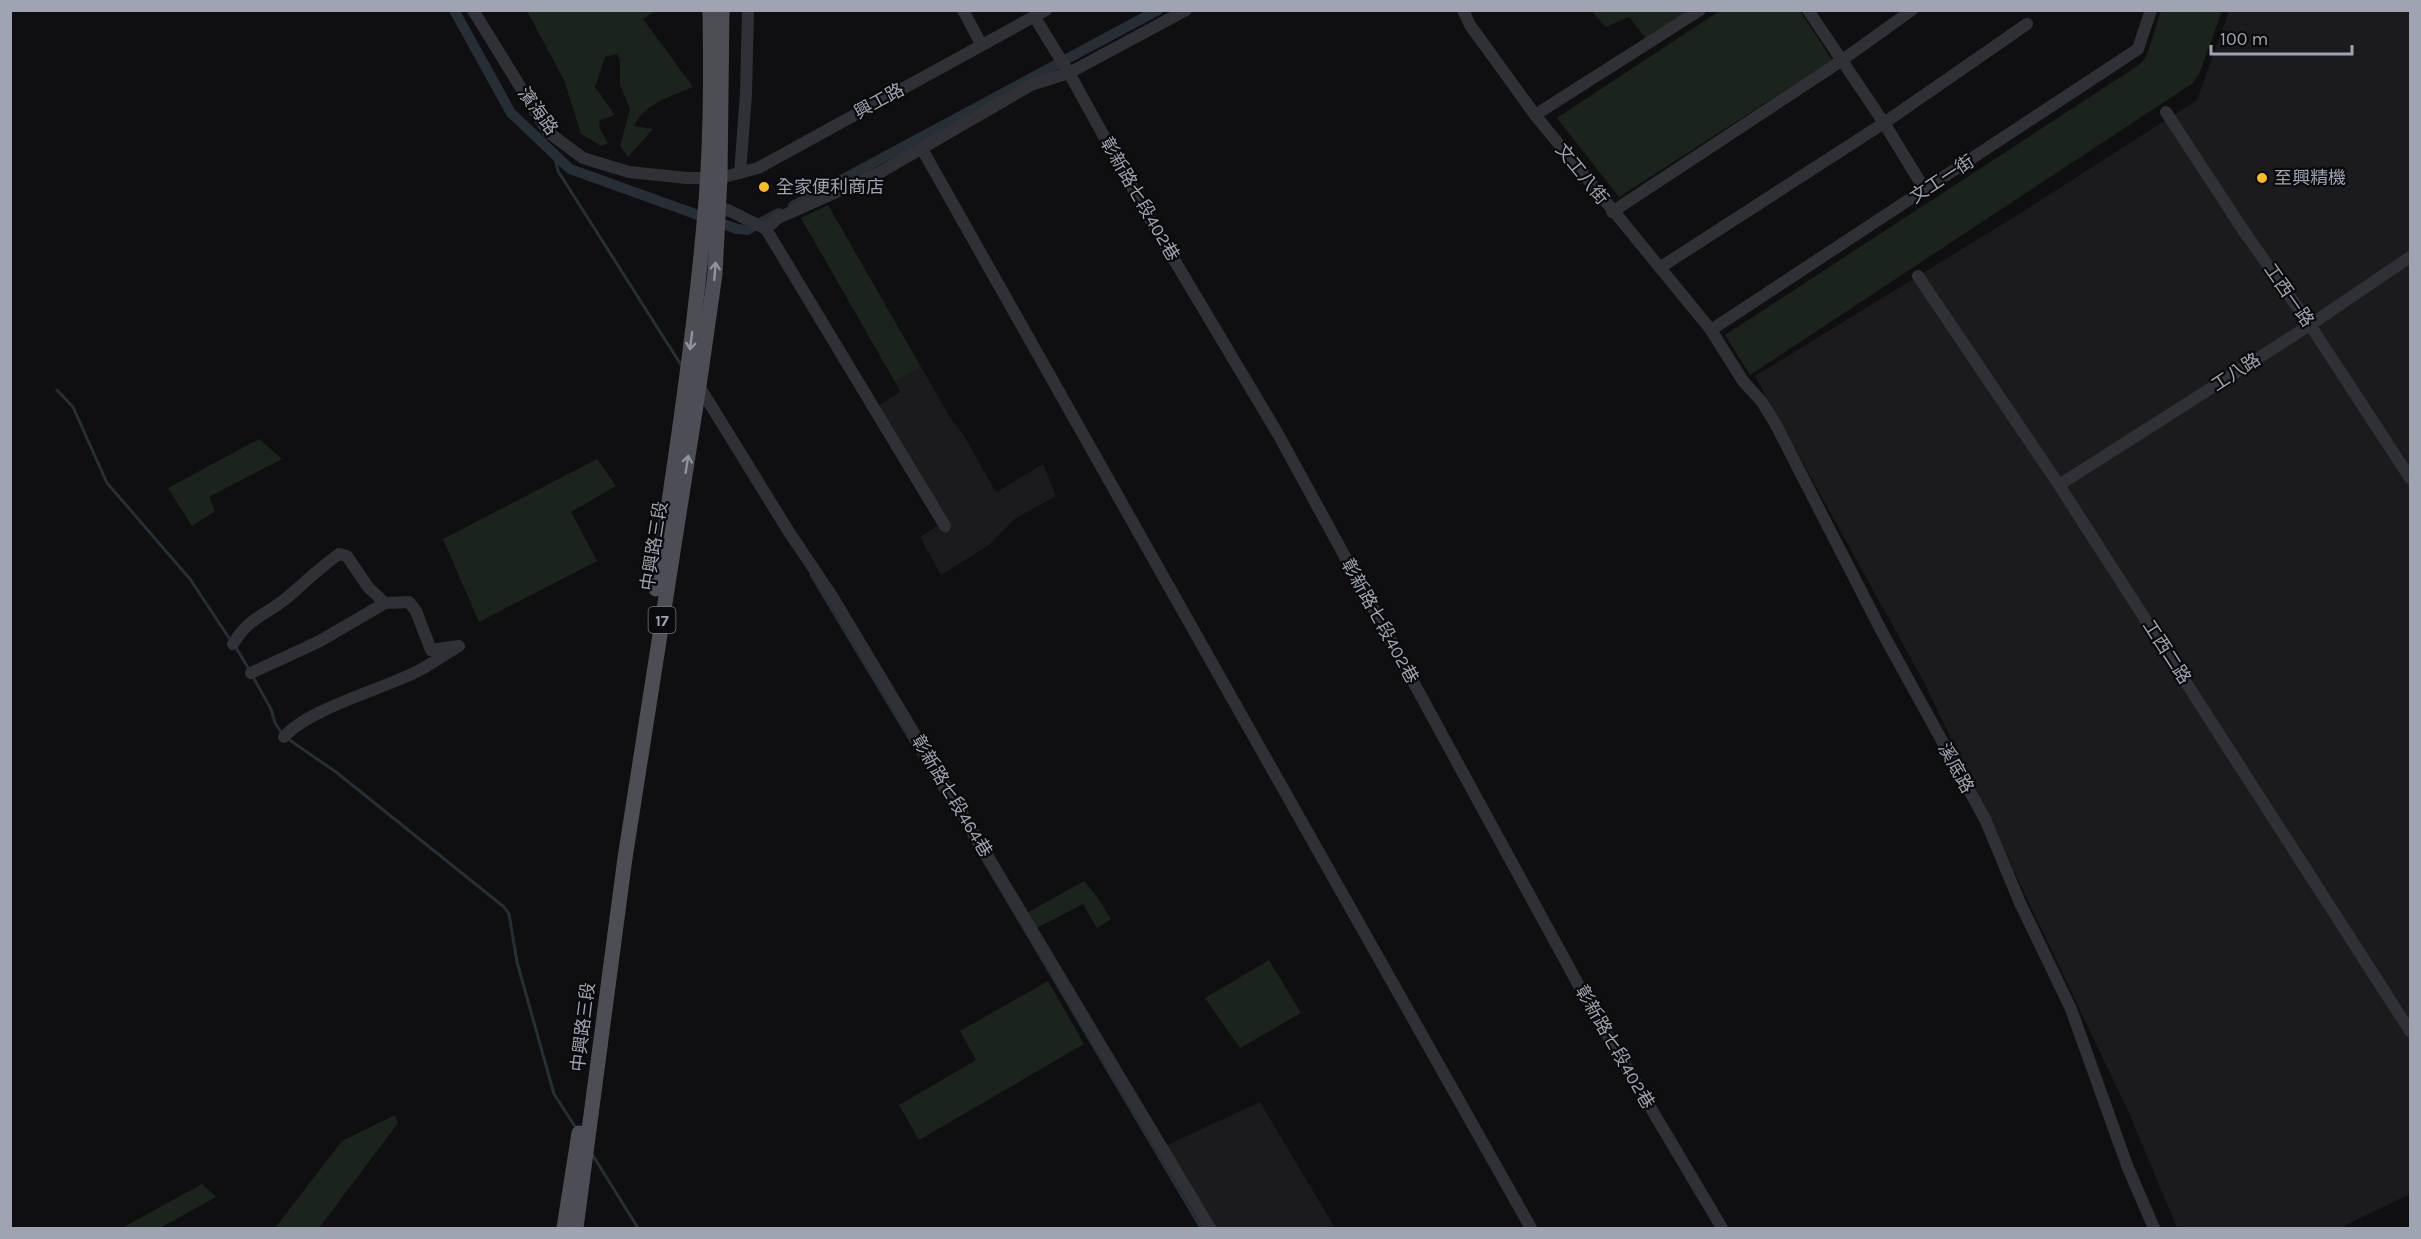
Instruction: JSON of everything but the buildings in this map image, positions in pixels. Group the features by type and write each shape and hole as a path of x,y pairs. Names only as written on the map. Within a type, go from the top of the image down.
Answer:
{"main road":[{"name":"中興路三段","path":"576,1228 626,858 715,274 718,207 714,178 710,10"},
{"name":"中興路三段","path":"714,178 722,10"},
{"name":"中興路三段","path":"564,1228 687,368 718,207"}],"street":[{"name":"濱海路","path":"473,10 548,132 583,158 629,172 714,178"},
{"path":"740,173 746,94 748,10"},
{"path":"963,10 981,44"},
{"path":"763,227 778,218 879,173 1031,85 1069,72 1186,10"},
{"name":"文工八街","path":"1463,10 1470,25 1535,116 1711,330"},
{"path":"1535,116 1700,10"},
{"path":"1808,10 1884,123 1925,190"},
{"path":"1612,212 1841,60 1912,10"},
{"name":"文工一街","path":"1711,330 2138,49 2151,10"},
{"name":"興工路","path":"714,178 758,168 1040,13"},
{"name":"彰新路七段402巷","path":"1040,13 1069,72 1148,216 1278,434 1589,1004 1722,1228"},
{"path":"1661,267 1884,123 2027,24"},
{"name":"工西一路","path":"2166,112 2410,478"},
{"path":"922,149 1531,1228"},
{"path":"718,207 763,227 945,526"},
{"name":"工八路","path":"2059,485 2310,325 2410,257"},
{"name":"工西二路","path":"1918,276 2059,485 2410,1031"},
{"name":"溪底路","path":"1711,330 1743,381 1762,402 1775,423 1881,630 1984,819 2020,903 2071,1009 2128,1168 2154,1228"},
{"name":"彰新路七段464巷","path":"687,368 850,626 1210,1228"},
{"path":"233,644 242,629 288,596 316,570 339,554 347,556 368,587 385,603"},
{"path":"251,673 320,641 385,603 409,602 416,611 431,650 459,646 419,670 321,712 293,727 284,737"}],"shaded area":[{"path":"1721,10 1800,11 1832,60 1619,197 1557,118"},
{"path":"2404,10 2410,14 2410,1194 2344,1228 2177,1228 2129,1113 1925,684 1755,376 2024,211 2197,100 2229,11"},
{"path":"527,11 655,11 643,19 693,87 659,101 645,111 634,126 653,129 628,157 620,146 630,109 620,84 620,60 617,54 605,57 595,87 615,115 599,121 600,129 608,143 601,146 581,134 564,80"},
{"path":"1591,11 1696,11 1648,41 1629,17 1606,27"},
{"path":"2161,11 2222,11 2200,72 2193,83 1750,375 1725,335 2139,65 2146,57"},
{"path":"828,205 921,367 895,382 801,218"},
{"path":"921,367 997,492 1043,464 1056,496 1014,519 989,545 941,575 920,537 945,521 878,406 900,392 895,382"},
{"path":"259,439 282,459 209,497 215,511 192,526 168,488"},
{"path":"597,459 616,486 571,512 597,561 479,622 443,539"},
{"path":"1084,881 1111,919 1097,928 1083,904 1037,928 1027,913"},
{"path":"1269,960 1301,1013 1240,1048 1205,998"},
{"path":"1048,981 1084,1044 919,1140 899,1105 976,1060 960,1031"},
{"path":"1260,1102 1335,1228 1214,1228 1163,1147"},
{"path":"395,1115 398,1123 319,1228 275,1228 342,1141"},
{"path":"202,1184 216,1197 160,1228 122,1228"}],"waterway":[{"path":"454,10 511,113 570,169 737,229 747,230 779,213"},
{"path":"793,206 1158,10"},
{"path":"554,154 558,171 683,368"},
{"path":"57,390 73,407 107,483 190,579 231,641"},
{"path":"811,575 956,816"},
{"path":"235,646 250,671"},
{"path":"253,677 283,735"},
{"path":"288,739 336,772 504,907 509,914 517,962 554,1094 576,1128"},
{"path":"968,834 1201,1228"},
{"path":"592,1154 638,1228"}],"place":[{"name":"至興精機","path":"2262,178"},
{"name":"全家便利商店","path":"764,187"}]}
